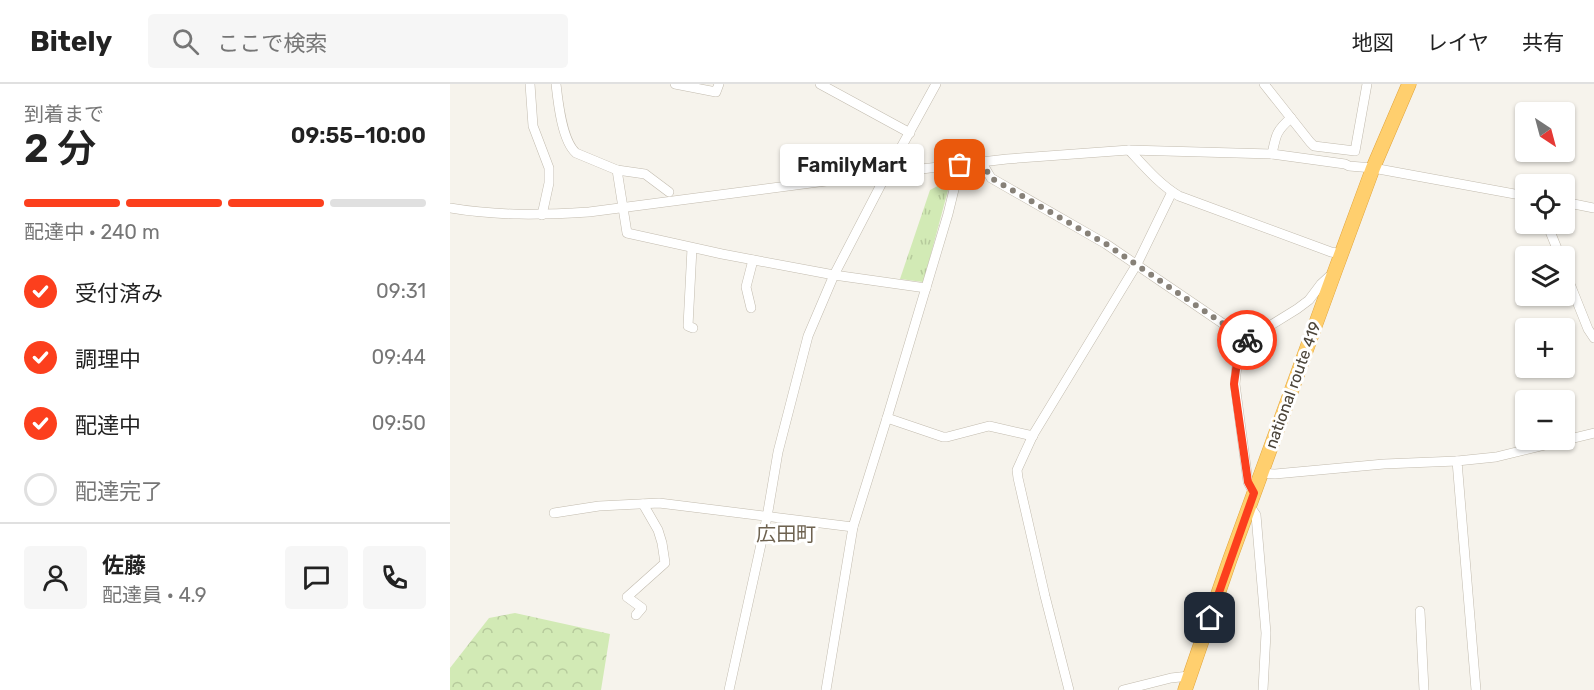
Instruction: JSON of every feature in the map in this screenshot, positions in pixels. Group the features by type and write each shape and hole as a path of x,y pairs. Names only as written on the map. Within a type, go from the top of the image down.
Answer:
{"highway":[{"name":"national route 419","path":"1187,683 1260,473 1373,168 1409,84"}],"street":[{"path":"530,84 534,126 549,168 549,183 542,215"},
{"path":"556,84 568,141 576,153 617,170 645,174 669,192"},
{"path":"675,84 716,92 719,84"},
{"path":"820,84 910,133"},
{"path":"729,690 767,517 778,452 808,336 834,275 936,84"},
{"path":"1264,84 1314,146 1355,151 1367,84"},
{"path":"1272,154 1277,133 1291,118"},
{"path":"450,208 473,212 542,215 623,208 1007,159 1129,150 1272,154 1373,168 1515,194"},
{"path":"1129,150 1179,196 1342,254"},
{"path":"982,163 991,178 1106,244 1247,340"},
{"path":"826,690 853,527 948,214 960,165"},
{"path":"617,170 627,233 834,275 926,288"},
{"path":"1069,690 1017,470 1033,436 1137,264 1172,192"},
{"path":"1575,204 1594,208"},
{"path":"692,248 688,326 693,328"},
{"path":"752,308 746,287 753,260"},
{"path":"1263,690 1266,633 1256,515 1248,482 1234,384 1238,355 1247,340 1309,300 1335,271"},
{"path":"1575,296 1594,338"},
{"path":"887,418 943,437 990,426 1033,436"},
{"path":"1260,473 1275,474 1496,457 1594,433"},
{"path":"1457,461 1476,690"},
{"path":"554,513 599,506 659,503 853,527"},
{"path":"636,615 642,608 627,597 664,563 658,530 643,504"},
{"path":"1420,611 1424,690"},
{"path":"1123,690 1171,678 1187,683"}],"green space":[{"path":"951,179 923,282 900,279 930,190"},
{"path":"515,613 610,634 601,690 450,690 450,668 489,618"}],"way so far":[{"path":"960,165 982,163 991,178 1106,244 1247,340"}],"place":[{"name":"FamilyMart","path":"960,165"}],"district":[{"name":"広田町","path":"786,534"}],"route":[{"path":"1210,618 1254,493 1248,482 1234,384 1238,355 1247,340"}]}
